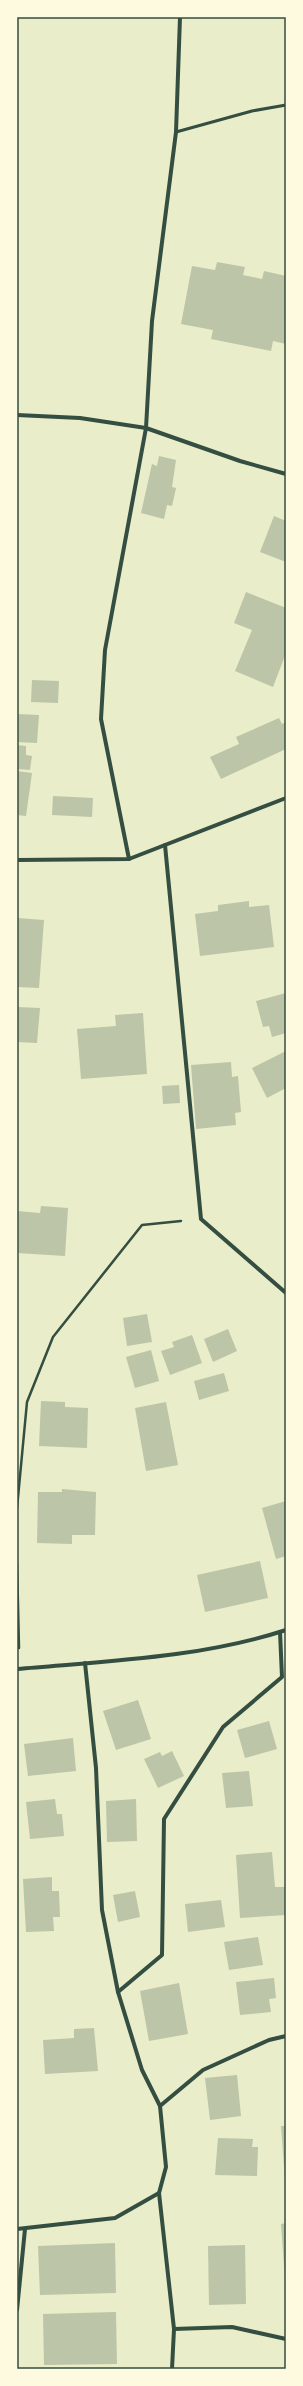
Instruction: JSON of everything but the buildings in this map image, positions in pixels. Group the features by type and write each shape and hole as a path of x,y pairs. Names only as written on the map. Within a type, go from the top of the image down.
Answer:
{"street":[{"path":"129,859 101,719 105,650 146,428 152,321 176,132 180,17"},
{"path":"17,415 80,418 146,428 240,462 286,474"},
{"path":"17,860 129,859 286,798"},
{"path":"165,845 201,1219 286,1293"},
{"path":"18,1669 85,1663 242,1644 286,1630"},
{"path":"118,1992 162,1955 164,1819 222,1728 282,1677 280,1632"},
{"path":"85,1663 96,1768 102,1910 118,1992 142,2070 160,2106 166,2166 159,2193 174,2329 172,2369"},
{"path":"160,2106 203,2070 268,2040 286,2036"},
{"path":"17,2229 115,2218 159,2193"},
{"path":"17,2310 25,2229"},
{"path":"174,2329 232,2327 286,2339"}],"lane":[{"path":"176,132 252,111 286,105"}],"path":[{"path":"17,1508 27,1402 53,1338 142,1225 201,1219"},
{"path":"17,1562 18,1669"}]}
